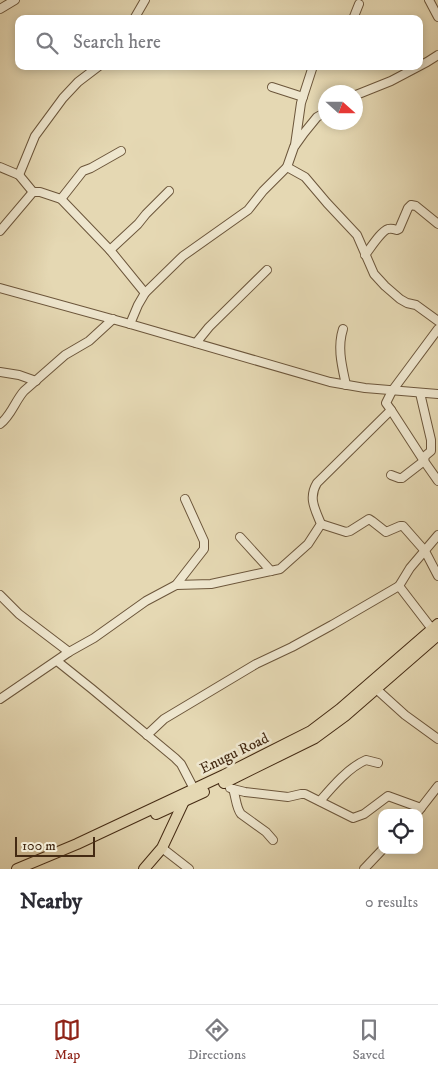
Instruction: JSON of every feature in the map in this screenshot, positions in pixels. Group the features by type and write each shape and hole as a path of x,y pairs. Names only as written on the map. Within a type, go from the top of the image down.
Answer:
{"main road":[{"name":"Enugu Road","path":"18,869 188,794 311,731 373,686 436,629"},
{"path":"34,869 78,850 188,794 230,786 315,738 345,716 373,686"},
{"path":"144,869 162,848 188,794"}],"street":[{"path":"0,9 15,0"},
{"path":"136,15 145,0"},
{"path":"429,0 438,17"},
{"path":"355,15 359,4"},
{"path":"423,64 438,54"},
{"path":"19,175 35,136 63,98 78,82 94,70"},
{"path":"130,324 145,293 183,256 248,210 263,190 287,167 294,147 303,97 312,70"},
{"path":"363,92 412,70"},
{"path":"272,87 303,97"},
{"path":"294,147 318,116"},
{"path":"61,199 83,171 121,151"},
{"path":"0,167 19,175 33,192"},
{"path":"287,167 305,177 357,235 374,274 385,286 400,299 416,305 438,321"},
{"path":"110,250 169,191"},
{"path":"0,231 33,192 40,192 61,199 110,250 145,293"},
{"path":"365,255 383,232 388,229 399,229 411,205 416,206 438,224"},
{"path":"196,343 208,327 267,270"},
{"path":"0,288 330,382 365,388 438,394"},
{"path":"0,424 6,420 24,390 65,355 89,341 113,319"},
{"path":"343,329 340,339 340,352 346,384"},
{"path":"438,330 392,391 386,403 438,481"},
{"path":"0,372 20,375 36,381"},
{"path":"391,475 402,478 424,461 425,456 431,451 420,392"},
{"path":"321,524 312,502 314,489 337,462 391,410"},
{"path":"0,699 68,652 94,638 146,601 176,585 205,546 186,499"},
{"path":"321,524 346,532 369,520 386,532 402,526 425,551 438,576"},
{"path":"176,585 212,584 280,569 308,544 321,524"},
{"path":"147,735 164,719 240,673 332,625 399,586 410,568 438,535"},
{"path":"240,537 271,571"},
{"path":"399,586 436,629"},
{"path":"0,595 19,614 68,652"},
{"path":"57,661 181,764 188,794"},
{"path":"373,686 405,715 438,739"},
{"path":"320,801 335,782 359,764 366,760 378,763"},
{"path":"230,786 245,792 288,797 305,794 352,818 364,814 388,796 417,809"},
{"path":"230,786 241,814 266,832 273,840"},
{"path":"420,809 438,786"},
{"path":"162,848 189,869"},
{"path":"364,869 378,854"}]}
